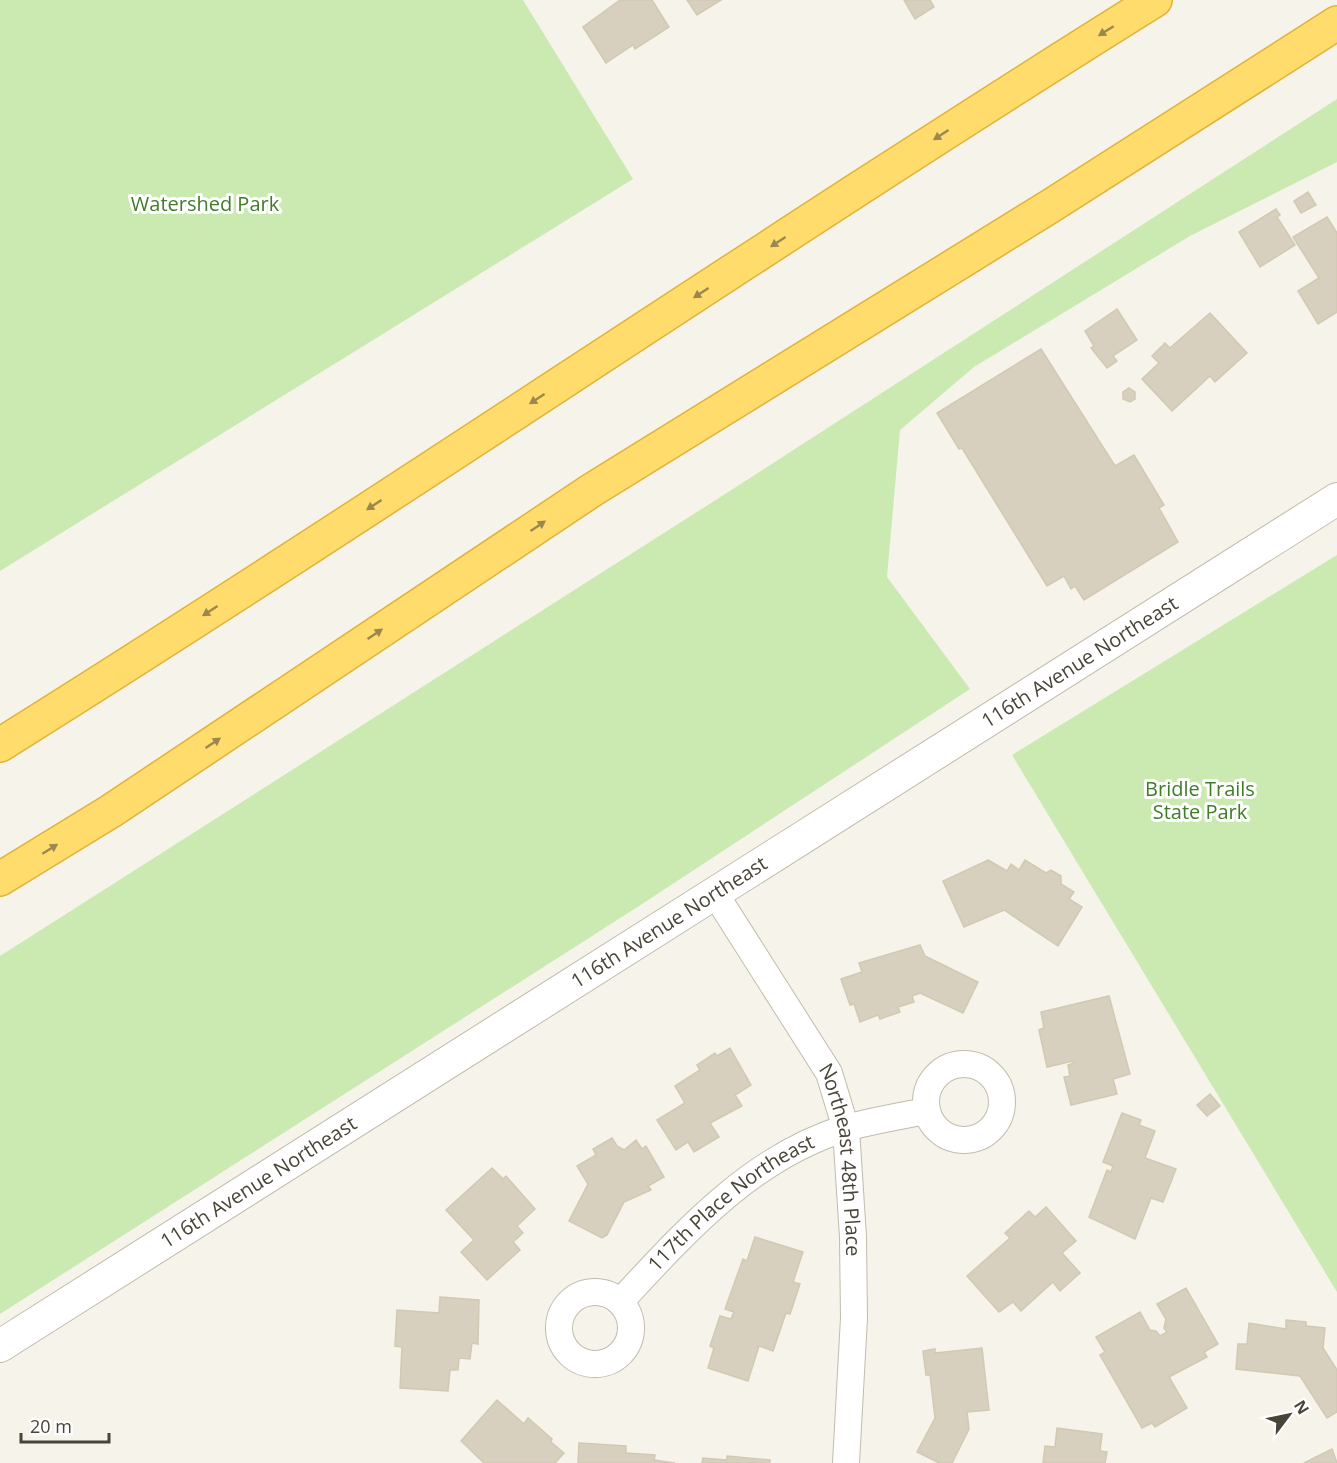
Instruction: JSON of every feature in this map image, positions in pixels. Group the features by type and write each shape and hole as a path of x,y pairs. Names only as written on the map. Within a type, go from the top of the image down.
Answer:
{"highway":[{"path":"0,746 535,401 994,100 1155,0"},
{"path":"0,879 111,811 592,490 1049,207 1337,23"}],"street":[{"name":"116th Avenue Northeast","path":"0,1346 714,892 1337,500"},
{"name":"Northeast 48th Place","path":"714,892 828,1072 846,1129 853,1237 854,1318 846,1463"},
{"name":"117th Place Northeast","path":"620,1302 720,1199 791,1151 846,1129 927,1111"}],"green space":[{"name":"Watershed Park","path":"0,0 523,0 633,179 0,571"},
{"path":"1337,99 1337,162 1190,236 974,367 900,430 887,577 970,689 639,906 0,1314 0,956 722,496"},
{"name":"Bridle Trails State Park","path":"1337,555 1337,1292 1012,755"}],"building":[{"path":"620,0 652,0 669,27 635,49 633,45 606,63 583,27"},
{"path":"687,0 721,0 697,15"},
{"path":"904,0 930,0 934,7 915,19"},
{"path":"1308,192 1316,205 1301,213 1294,201"},
{"path":"1276,209 1280,215 1277,217 1295,245 1260,267 1239,232"},
{"path":"1327,217 1337,233 1337,312 1318,324 1298,291 1319,278 1293,237"},
{"path":"1117,309 1137,340 1113,356 1117,361 1107,368 1091,348 1094,346 1085,331"},
{"path":"1210,313 1247,353 1215,382 1210,376 1172,411 1142,379 1159,363 1152,356 1165,343 1170,348"},
{"path":"1041,349 1115,466 1134,455 1164,505 1159,508 1178,542 1084,600 1075,586 1071,589 1064,576 1047,586 962,448 959,449 937,413"},
{"path":"1129,388 1135,392 1135,399 1130,402 1123,399 1123,392"},
{"path":"988,860 1007,871 1011,864 1019,870 1025,860 1046,873 1051,870 1061,876 1061,884 1074,892 1069,899 1082,907 1058,946 1004,910 964,927 943,881"},
{"path":"920,945 925,956 978,982 963,1013 920,993 912,996 914,1002 898,1007 900,1012 880,1019 878,1015 860,1022 854,1004 850,1005 841,979 862,972 859,963"},
{"path":"1109,996 1130,1074 1113,1079 1117,1094 1071,1105 1064,1077 1070,1076 1068,1065 1074,1063 1073,1061 1047,1067 1039,1030 1044,1028 1041,1012"},
{"path":"730,1048 751,1085 735,1095 742,1106 710,1123 719,1137 694,1152 688,1142 676,1150 657,1120 685,1103 675,1086 700,1070 697,1065 715,1053 717,1056"},
{"path":"1210,1094 1220,1106 1207,1116 1197,1105"},
{"path":"1122,1113 1141,1120 1139,1125 1155,1131 1145,1158 1176,1169 1163,1202 1151,1198 1135,1239 1089,1217 1107,1170 1111,1172 1113,1166 1103,1162"},
{"path":"612,1138 617,1146 624,1150 636,1140 642,1149 646,1146 664,1177 648,1186 651,1190 624,1202 607,1235 602,1238 569,1221 588,1184 577,1166 596,1155 593,1149"},
{"path":"492,1168 503,1179 506,1176 535,1209 517,1226 523,1233 513,1242 520,1250 487,1280 461,1252 474,1240 446,1210"},
{"path":"1046,1207 1076,1241 1062,1253 1080,1273 1060,1291 1053,1282 1021,1311 1013,1302 999,1312 967,1276 1010,1238 1005,1233 1029,1211 1035,1217"},
{"path":"755,1237 803,1252 793,1282 800,1284 790,1314 786,1313 773,1351 759,1346 748,1381 708,1368 714,1348 710,1346 720,1316 731,1319 734,1312 725,1309 743,1259 747,1261"},
{"path":"1186,1288 1218,1344 1204,1352 1207,1357 1169,1377 1187,1408 1155,1427 1152,1423 1142,1428 1100,1355 1105,1352 1096,1337 1140,1312 1150,1330 1156,1331 1160,1336 1167,1332 1164,1328 1166,1319 1157,1304"},
{"path":"440,1297 479,1300 478,1344 472,1343 470,1359 459,1358 458,1370 450,1370 448,1391 400,1388 402,1347 395,1346 397,1310 439,1313"},
{"path":"1286,1320 1306,1322 1306,1326 1325,1328 1323,1348 1337,1370 1337,1412 1327,1418 1300,1376 1236,1369 1238,1344 1247,1344 1249,1323 1286,1329"},
{"path":"982,1348 989,1410 967,1412 969,1429 952,1463 939,1463 917,1452 935,1418 930,1375 926,1375 923,1351 935,1349 935,1353"},
{"path":"497,1400 524,1424 528,1418 552,1439 551,1442 564,1453 555,1463 484,1463 461,1441"},
{"path":"1057,1428 1102,1434 1100,1451 1107,1452 1105,1463 1043,1463 1045,1446 1055,1447"},
{"path":"579,1443 626,1446 626,1453 655,1455 654,1460 675,1463 578,1463"},
{"path":"1332,1449 1337,1463 1304,1463"},
{"path":"727,1456 770,1460 770,1463 702,1463 703,1458 727,1460"}]}
